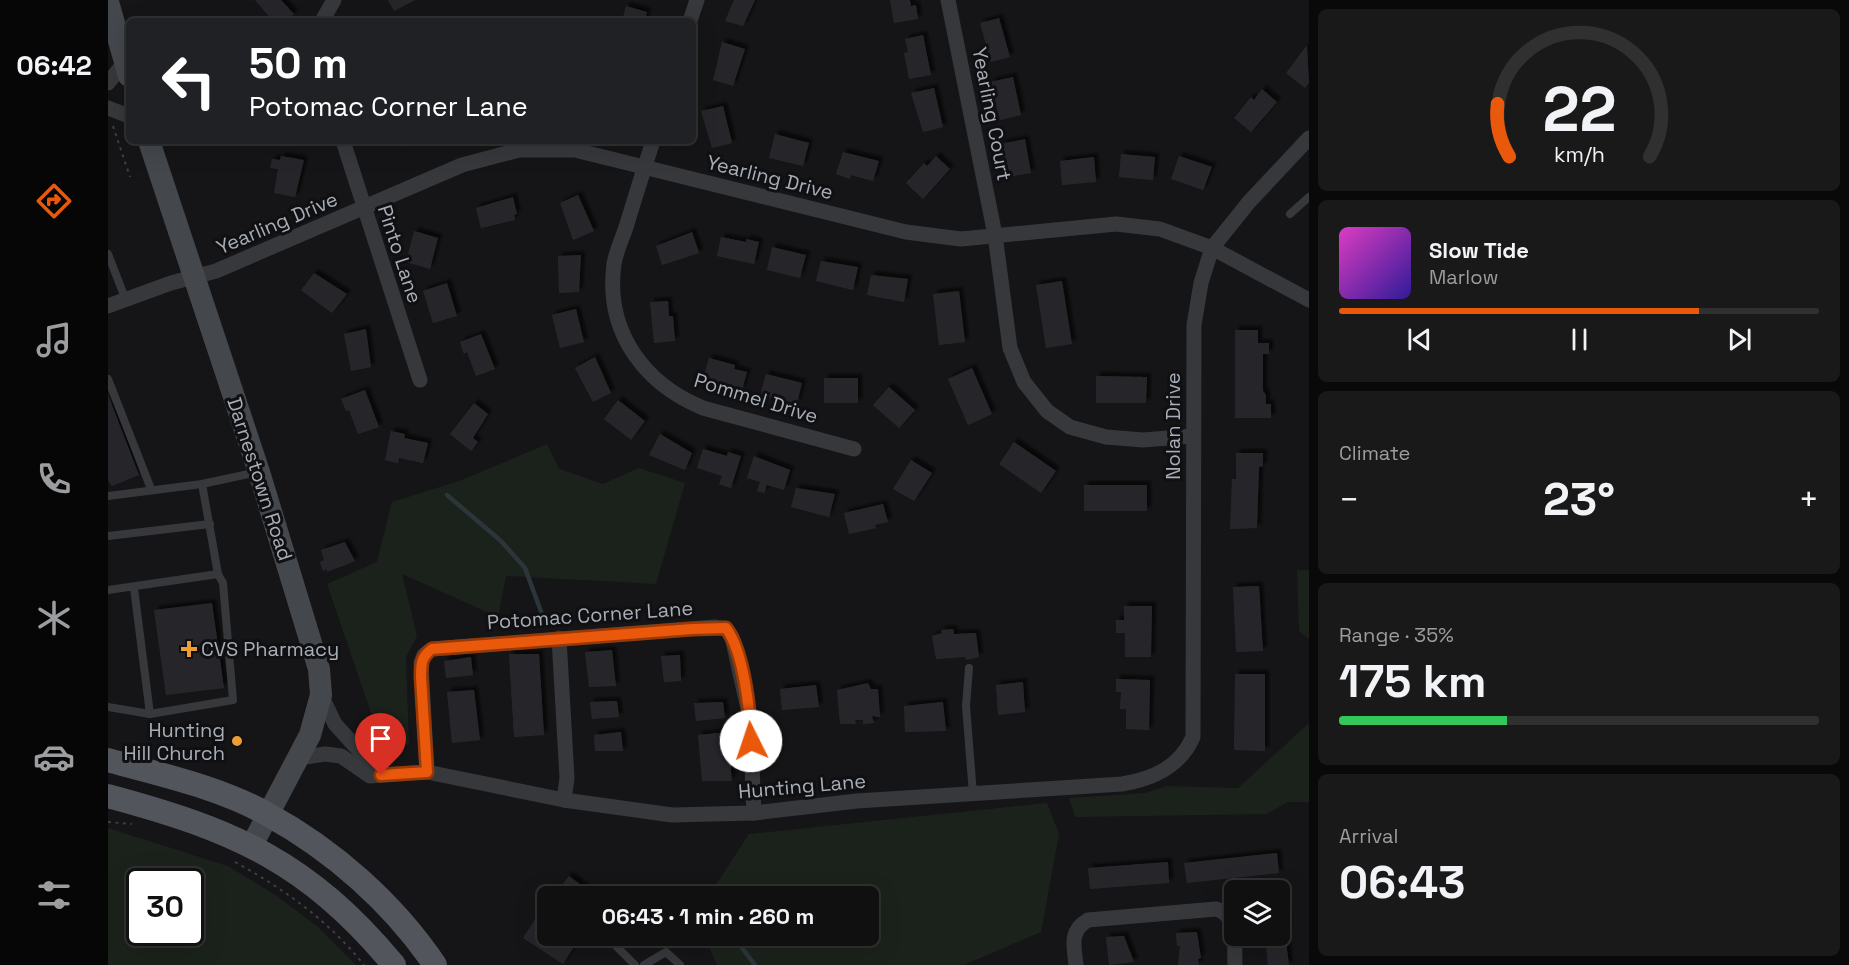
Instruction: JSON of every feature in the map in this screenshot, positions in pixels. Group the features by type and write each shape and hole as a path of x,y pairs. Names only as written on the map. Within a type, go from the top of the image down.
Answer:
{"main road":[{"path":"108,2 126,65"},
{"name":"Darnestown Road","path":"149,144 259,472 319,669 321,695 310,735 252,845"},
{"path":"108,760 200,787 267,813 350,871 389,907 435,965"},
{"path":"108,796 178,816 252,845 289,866 328,895 366,931 394,965"}],"street":[{"path":"324,18 333,0"},
{"path":"691,18 697,0"},
{"name":"Yearling Court","path":"948,0 995,235 1010,348 1024,382 1047,411 1070,427 1106,437 1143,440 1193,436"},
{"path":"108,83 126,70"},
{"path":"108,108 126,115"},
{"name":"Nolan Drive","path":"1186,753 1192,736 1194,325 1201,283 1212,248 1249,202 1309,138"},
{"name":"Pinto Lane","path":"344,144 420,380"},
{"name":"Pommel Drive","path":"652,144 614,263 613,299 622,334 644,370 681,399 703,408 854,449"},
{"name":"Yearling Drive","path":"108,306 125,298 216,271 462,165 519,150 575,150 906,232 961,239 1116,224 1160,229 1212,248 1309,300"},
{"name":"Potomac Corner Lane","path":"427,772 421,663 424,655 432,649 559,638 726,628 732,637 750,718 754,813"},
{"path":"559,638 567,778 564,800"},
{"path":"321,695 335,724 381,775"},
{"name":"Hunting Lane","path":"298,758 326,754 341,756 370,776 427,772 564,800 672,815 754,813 857,801 1142,781 1160,774 1186,753"},
{"path":"1076,965 1074,934 1078,926 1088,920 1216,909 1225,912 1233,921 1235,965"}],"lane":[{"path":"1290,214 1309,197"},
{"path":"108,254 125,298"},
{"path":"108,379 151,489"},
{"path":"108,496 202,484 259,472"},
{"path":"108,707 150,714 233,700 223,584 218,574 202,484"},
{"path":"108,536 210,524"},
{"path":"108,590 218,574"},
{"path":"134,588 150,714"},
{"path":"969,668 966,706 973,794"},
{"path":"614,946 635,965"},
{"path":"644,965 666,952 680,965"}],"path":[{"path":"113,126 130,177"},
{"path":"108,822 137,824"},
{"path":"226,857 257,873 321,919 364,965"}],"shaded area":[{"path":"547,444 559,469 603,484 639,468 685,483 656,584 506,576 498,617 402,574 417,636 406,657 409,745 380,739 327,584 377,562 392,502 462,480"},
{"path":"1297,570 1309,570 1309,639 1299,631"},
{"path":"1309,723 1309,802 1288,802 1266,814 1075,817 1069,798 1145,793 1167,786 1238,788"},
{"path":"1047,803 1059,834 1041,932 964,965 717,965 708,946 879,946 879,886 715,886 749,834"},
{"path":"108,828 228,866 277,896 318,927 356,965 108,965"}],"building":[{"path":"255,0 281,0 294,14 289,18 270,18"},
{"path":"388,0 415,0 394,11"},
{"path":"734,0 755,0 743,26 725,21"},
{"path":"890,0 910,0 911,6 916,5 918,19 894,23"},
{"path":"626,6 647,12 646,18 623,18"},
{"path":"999,18 1010,57 991,62 980,23"},
{"path":"923,35 931,75 909,79 904,53 908,52 905,39"},
{"path":"722,42 745,49 733,86 713,80"},
{"path":"1307,45 1309,83 1305,88 1286,73"},
{"path":"1013,77 1021,115 1000,120 990,82"},
{"path":"934,88 943,127 923,132 911,93"},
{"path":"1262,89 1277,102 1251,132 1234,118 1251,97 1254,100"},
{"path":"723,106 732,143 712,148 701,111"},
{"path":"775,134 809,143 803,166 769,158"},
{"path":"1025,139 1031,173 1007,177 1001,144"},
{"path":"843,152 879,161 873,181 851,175 850,179 836,174"},
{"path":"1121,154 1155,157 1153,180 1119,177"},
{"path":"281,156 304,160 295,197 274,193 278,169 270,168 272,159 280,160"},
{"path":"936,156 950,169 923,199 906,183 924,163 927,166"},
{"path":"1179,156 1212,167 1203,190 1171,179"},
{"path":"1094,157 1096,182 1062,185 1060,161"},
{"path":"578,195 594,231 573,240 560,203"},
{"path":"513,197 517,214 514,215 515,220 481,228 476,208"},
{"path":"414,231 438,238 430,269 406,262"},
{"path":"692,232 699,253 662,265 656,246"},
{"path":"721,237 759,242 754,264 717,256"},
{"path":"772,247 806,255 800,278 767,270"},
{"path":"581,255 579,292 559,293 558,256"},
{"path":"821,261 858,267 853,290 816,281"},
{"path":"314,273 347,294 332,313 301,290"},
{"path":"871,275 908,279 904,302 867,295"},
{"path":"1062,281 1072,344 1046,348 1036,285"},
{"path":"447,283 457,316 433,323 423,291"},
{"path":"959,291 965,342 939,345 933,294"},
{"path":"668,301 669,316 673,316 675,341 654,343 650,302"},
{"path":"576,309 584,342 560,348 552,315"},
{"path":"366,329 371,367 351,371 344,334"},
{"path":"1235,330 1258,330 1258,343 1269,343 1269,354 1263,354 1263,391 1266,395 1266,404 1271,404 1271,418 1235,418"},
{"path":"481,334 495,369 476,376 467,352 464,354 460,342"},
{"path":"595,357 611,393 593,402 575,368"},
{"path":"709,358 735,365 734,369 747,372 742,390 703,379"},
{"path":"972,368 992,414 968,425 948,379"},
{"path":"766,374 802,383 797,403 760,396"},
{"path":"1096,376 1147,377 1146,403 1096,403"},
{"path":"824,378 858,378 858,403 824,403"},
{"path":"889,387 915,410 899,428 873,405"},
{"path":"365,390 379,427 358,434 349,410 346,411 341,399"},
{"path":"108,395 139,475 112,486 108,480"},
{"path":"618,400 645,421 631,440 604,419"},
{"path":"474,403 488,414 473,438 478,442 471,451 450,434"},
{"path":"391,431 405,434 404,438 428,443 423,463 399,458 398,463 385,460"},
{"path":"660,434 692,453 685,470 649,455"},
{"path":"1014,442 1056,471 1041,493 999,464"},
{"path":"703,449 727,456 728,452 741,456 731,488 719,484 722,476 697,468"},
{"path":"1236,453 1263,453 1263,466 1259,467 1257,528 1230,529 1232,479 1236,479"},
{"path":"754,456 790,470 784,490 767,485 764,493 757,491 760,482 747,478"},
{"path":"911,460 932,473 914,501 893,489"},
{"path":"1084,485 1147,485 1147,511 1084,511"},
{"path":"796,488 835,494 829,517 791,507"},
{"path":"883,504 888,522 875,525 876,528 849,534 844,513"},
{"path":"345,542 355,561 327,572 327,569 323,571 320,562 324,560 321,550"},
{"path":"1259,586 1263,651 1236,652 1233,587"},
{"name":"CVS Pharmacy","path":"212,603 224,688 166,695 154,610"},
{"path":"1124,606 1152,606 1151,657 1125,657 1125,633 1116,633 1116,620 1124,620"},
{"path":"953,629 954,634 976,633 979,657 966,660 965,657 936,659 932,636 942,633 941,630"},
{"path":"612,650 616,686 589,687 585,652"},
{"path":"509,654 539,654 544,735 514,737"},
{"path":"680,655 681,681 664,682 661,656"},
{"path":"471,657 473,675 446,678 444,661"},
{"path":"1235,674 1265,674 1265,751 1234,750"},
{"path":"1116,679 1150,680 1149,730 1126,729 1126,709 1120,709 1121,692 1116,692"},
{"path":"1023,682 1025,712 998,715 996,685"},
{"path":"868,683 871,689 878,689 880,717 872,716 874,723 863,724 863,720 855,720 856,724 840,724 837,690"},
{"path":"816,685 819,707 782,710 780,689"},
{"path":"474,690 480,740 452,743 447,692"},
{"path":"617,701 619,717 592,719 590,702"},
{"path":"723,702 725,718 696,721 694,703"},
{"path":"943,702 946,731 905,732 904,706"},
{"path":"621,732 623,751 595,751 594,735"},
{"path":"727,732 732,781 702,781 698,735"},
{"path":"1277,853 1279,873 1187,883 1184,863"},
{"path":"1168,862 1169,883 1090,889 1088,868"},
{"path":"569,876 582,886 561,886"},
{"path":"537,916 537,946 575,946 563,964 523,938"},
{"path":"1197,932 1201,958 1198,959 1199,965 1178,965 1180,946 1177,946 1176,933"},
{"path":"1124,936 1134,962 1109,965 1106,937"},
{"path":"1266,946 1287,946 1289,965 1268,965"}],"waterway":[{"path":"447,495 501,541 525,568 543,617"},
{"path":"741,946 755,965"}],"place":[{"name":"CVS Pharmacy","path":"189,649"},
{"name":"Hunting Hill Church","path":"237,741"}],"route":[{"path":"381,775 427,772 421,663 424,655 432,649 714,627 726,628 732,637 744,683 751,741"}]}
